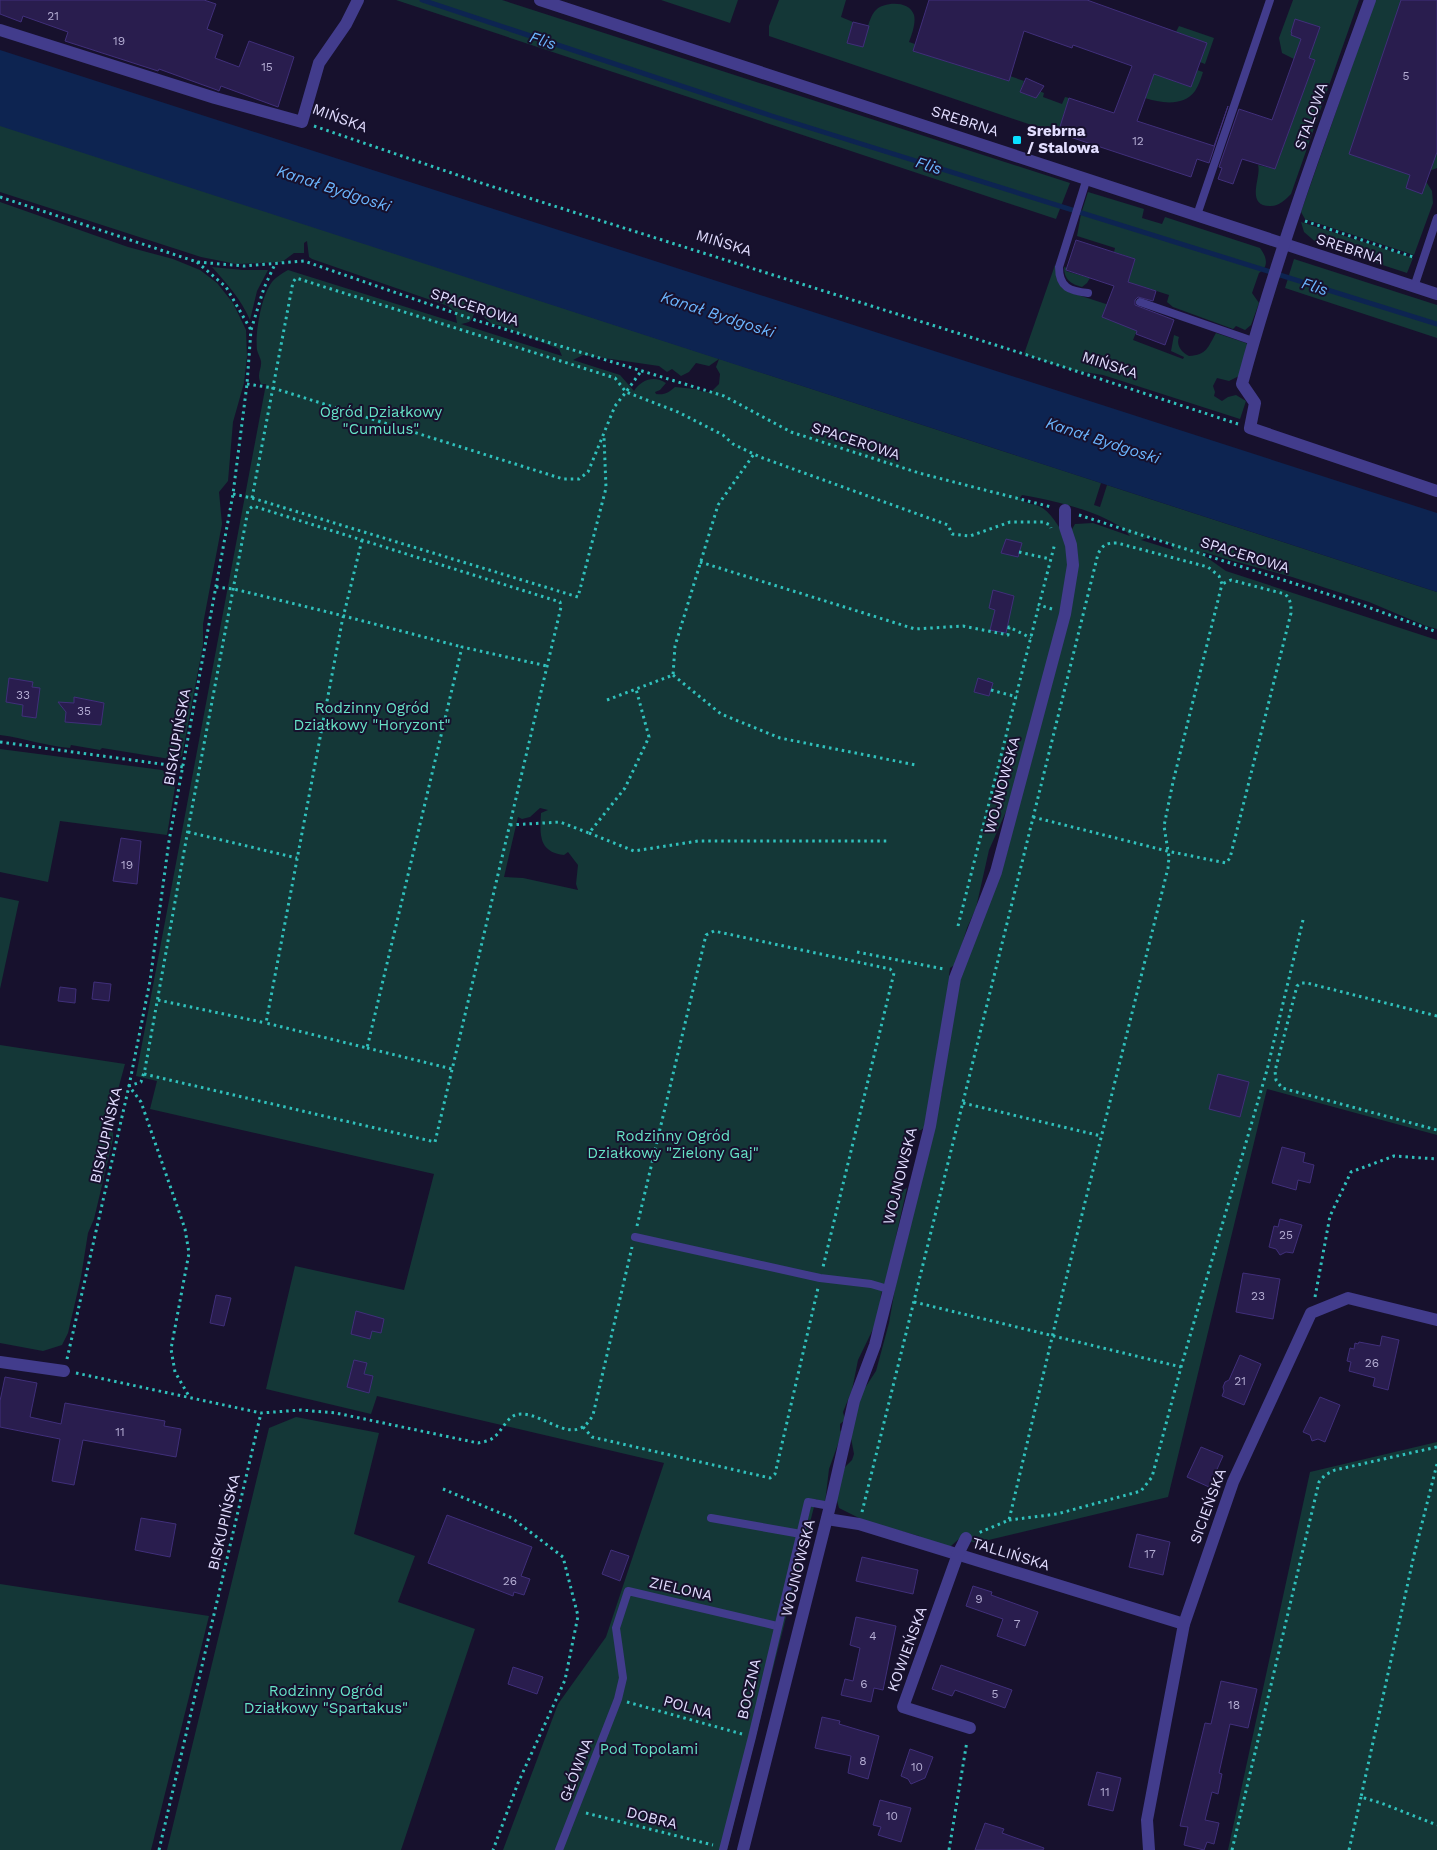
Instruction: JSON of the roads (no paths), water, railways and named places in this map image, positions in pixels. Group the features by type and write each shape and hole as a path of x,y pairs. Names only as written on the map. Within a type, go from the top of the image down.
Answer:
{"street":[{"name":"MIŃSKA","path":"0,30 215,98 302,122 319,63 346,24 358,0"},
{"name":"SREBRNA","path":"540,0 1437,294"},
{"name":"STALOWA","path":"1370,0 1292,217 1253,341 1242,384 1254,403 1250,428 1437,491"},
{"name":"WOJNOWSKA","path":"743,1850 827,1519 854,1401 875,1345 930,1126 955,978 996,872 1065,614 1073,565 1065,510"},
{"name":"SICIEŃSKA","path":"1149,1850 1146,1820 1184,1624 1233,1482 1311,1314 1348,1298 1437,1320"},
{"path":"0,1362 64,1371"},
{"name":"TALLIŃSKA","path":"827,1519 859,1524 1184,1624"},
{"name":"KOWIEŃSKA","path":"966,1538 958,1554 904,1707 970,1728"}],"lane":[{"path":"1197,215 1270,0"},
{"path":"1087,178 1059,267 1059,274 1060,280 1068,289 1074,292 1088,293"},
{"path":"1414,287 1437,218"},
{"path":"1140,302 1253,341"},
{"path":"634,1237 820,1278 871,1284 888,1289"},
{"name":"BOCZNA","path":"723,1849 752,1737 808,1502 830,1506"},
{"path":"711,1518 801,1534"},
{"name":"ZIELONA","path":"618,1699 623,1678 616,1628 628,1591 777,1626"},
{"name":"GŁÓWNA","path":"559,1850 618,1699"}],"water":[{"name":"Kanał Bydgoski","path":"0,50 1437,513 1437,592 0,126"}],"waterway":[{"name":"Flis","path":"422,0 772,116 1437,324"}],"place":[{"name":"Srebrna / Stalowa","path":"1017,140"}],"park label":[{"name":"Ogród Działkowy \"Cumulus\"","path":"381,420"},
{"name":"Rodzinny Ogród Działkowy \"Horyzont\"","path":"372,716"},
{"name":"Rodzinny Ogród Działkowy \"Zielony Gaj\"","path":"673,1144"},
{"name":"Rodzinny Ogród Działkowy \"Spartakus\"","path":"326,1700"},
{"name":"Pod Topolami","path":"649,1749"}]}
